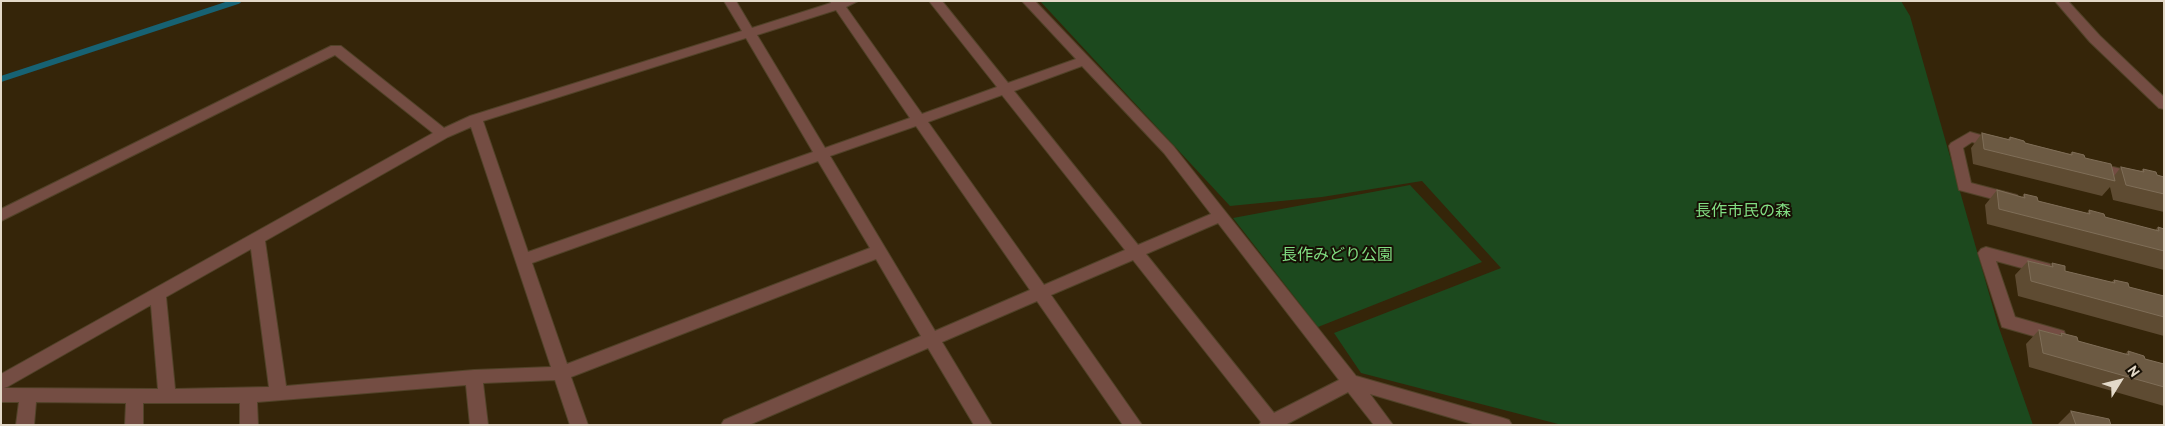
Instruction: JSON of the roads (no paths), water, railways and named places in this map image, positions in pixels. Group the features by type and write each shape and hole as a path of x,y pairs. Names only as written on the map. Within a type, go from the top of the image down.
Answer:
{"street":[{"path":"730,1 984,425"},
{"path":"935,1 1271,424 1351,382 1503,425"},
{"path":"1028,1 1169,150 1384,425"},
{"path":"2061,1 2095,39 2164,105"},
{"path":"1,382 442,134 475,119 749,34 842,3 919,120 1133,425"},
{"path":"1,216 336,49 442,134"},
{"path":"524,260 1084,61"},
{"path":"475,119 579,425"},
{"path":"2009,147 1970,138 1956,146 1964,186 2021,201"},
{"path":"2077,163 2164,184"},
{"path":"730,425 1221,216"},
{"path":"257,238 278,394"},
{"path":"1,395 135,396 167,394 248,396 474,377 562,373 879,251"},
{"path":"2061,272 1986,253 2008,322 2072,340"},
{"path":"158,294 167,394"},
{"path":"474,377 479,425"},
{"path":"25,425 28,396"},
{"path":"134,425 135,396"},
{"path":"248,396 249,425"}],"waterway":[{"path":"1,79 238,1"}],"park label":[{"name":"長作市民の森","path":"1743,213"},
{"name":"長作みどり公園","path":"1337,257"}]}
